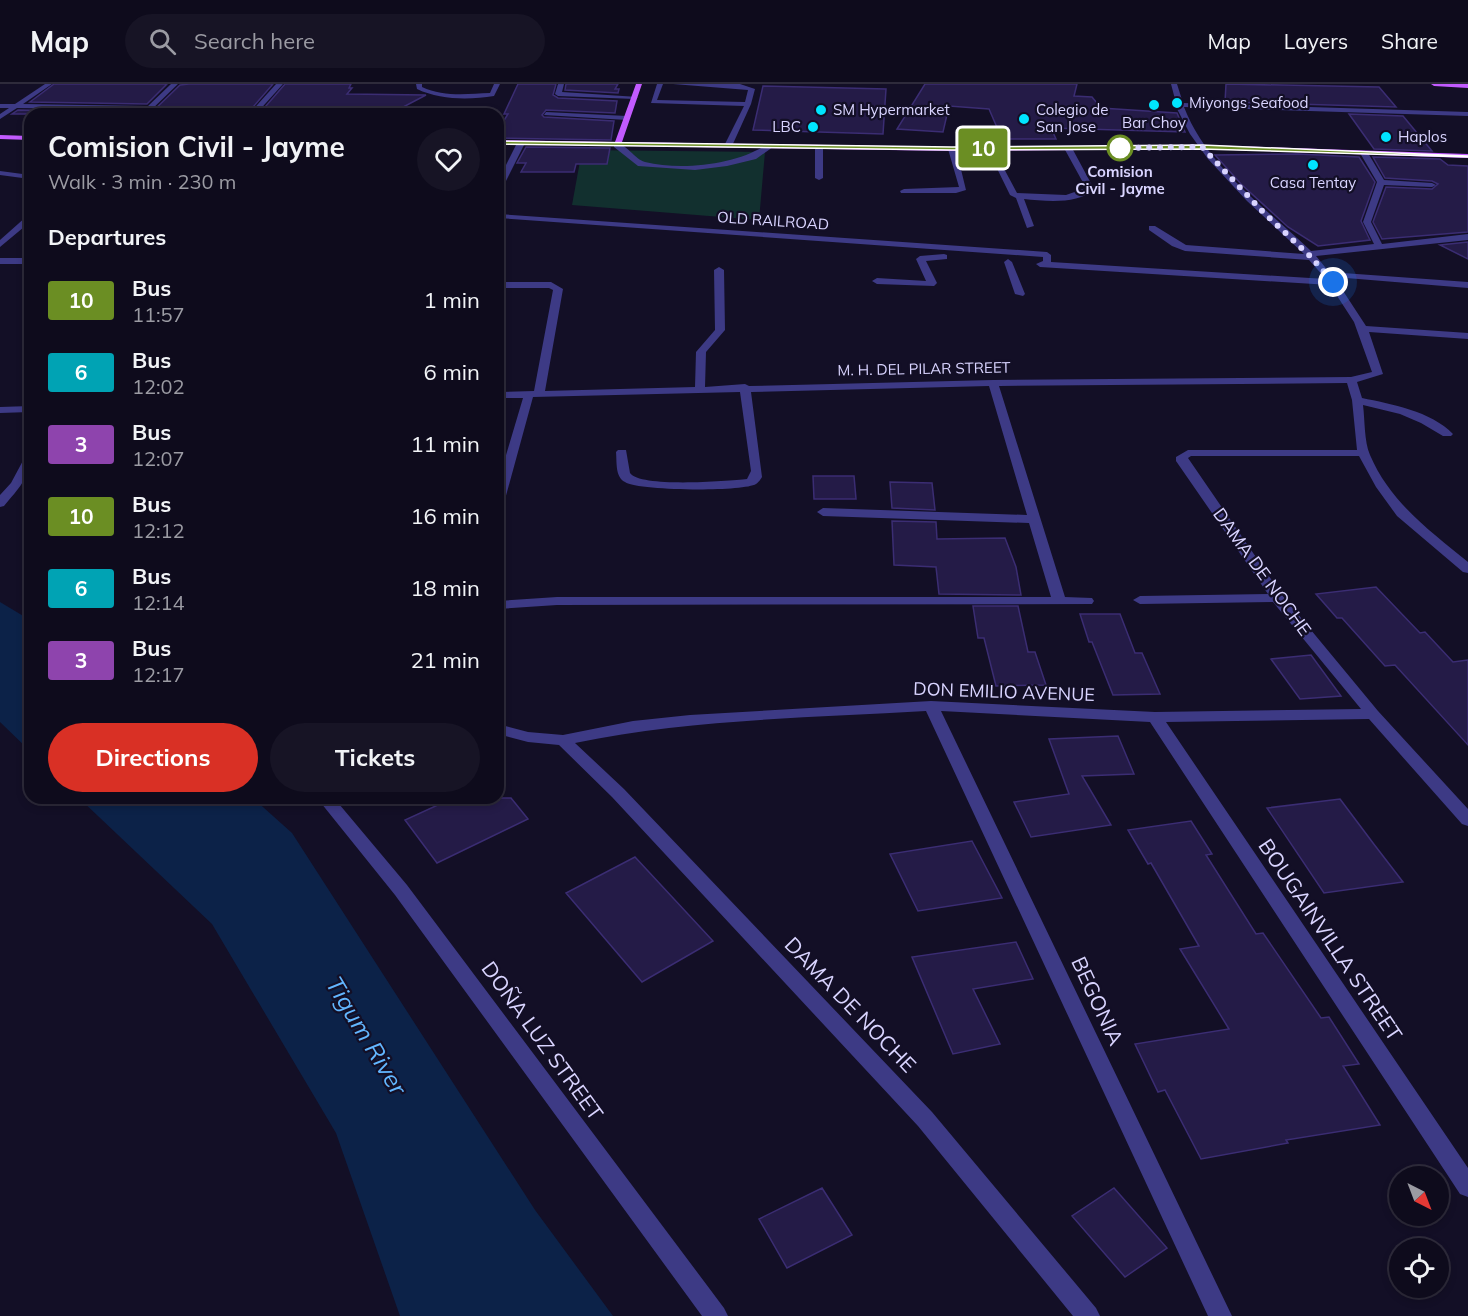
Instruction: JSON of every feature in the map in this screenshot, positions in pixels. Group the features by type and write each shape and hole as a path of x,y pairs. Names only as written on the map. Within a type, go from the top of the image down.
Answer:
{"main road":[{"path":"617,145 639,84"},
{"path":"1434,84 1468,86"},
{"path":"0,137 24,138"},
{"path":"504,142 769,147 1202,147 1468,156"}],"street":[{"path":"0,117 50,84"},
{"path":"0,106 149,108 175,84"},
{"path":"258,108 280,84"},
{"path":"418,84 423,91 449,95 492,94 496,84"},
{"path":"561,84 558,94 635,97"},
{"path":"660,84 653,102 748,104"},
{"path":"676,84 752,89 748,104 728,146"},
{"path":"1174,84 1178,105 1202,147 1263,212 1310,255 1333,282 1363,329 1468,336"},
{"path":"1178,105 1468,114"},
{"path":"546,114 627,118"},
{"path":"504,177 521,143"},
{"path":"617,145 641,164 695,168 727,164 753,157 769,147"},
{"path":"819,147 819,178"},
{"path":"904,191 956,191 963,188 952,148"},
{"path":"989,148 1011,192 1019,196 1053,198 1089,192 1090,189 1068,148"},
{"path":"1364,153 1381,182 1367,222 1379,246"},
{"path":"0,173 24,176"},
{"path":"1381,182 1432,184"},
{"path":"1019,196 1030,226"},
{"name":"OLD RAILROAD","path":"504,216 1047,260"},
{"path":"0,244 24,224"},
{"path":"1152,228 1185,248 1310,255 1468,237"},
{"path":"877,281 931,284 920,259 925,257 1008,262 1047,260 1333,282"},
{"path":"0,261 24,261"},
{"path":"1008,262 1020,294"},
{"path":"700,388 701,352 720,330 719,270"},
{"path":"1325,274 1468,285"},
{"path":"504,285 551,285 558,289 534,394 504,485"},
{"name":"M. H. DEL PILAR STREET","path":"504,394 745,387 1352,380 1378,374 1363,329"},
{"path":"1352,380 1357,400 1363,453 1382,487 1401,513 1468,568"},
{"path":"993,383 1059,600"},
{"path":"622,452 625,475 628,481 633,483 665,485 751,482 756,477 757,471 745,387"},
{"path":"1357,400 1411,412 1447,434"},
{"path":"0,410 24,409"},
{"name":"DAMA DE NOCHE","path":"1363,453 1188,453 1182,457 1182,461 1277,598 1372,714 1468,820"},
{"path":"0,503 16,484 24,469"},
{"path":"823,512 1034,519"},
{"path":"1140,600 1277,598"},
{"path":"504,605 557,601 1087,601"},
{"name":"DON EMILIO AVENUE","path":"504,731 528,737 563,740 633,726 690,720 931,706 1155,717 1372,714"},
{"name":"BEGONIA","path":"931,706 1220,1316"},
{"name":"BOUGAINVILLA STREET","path":"1155,717 1468,1187"},
{"name":"DAMA DE NOCHE","path":"563,740 618,793 925,1119 1088,1316"},
{"name":"DOÑA LUZ STREET","path":"330,804 401,890 716,1316"}],"green space":[{"path":"582,150 765,152 759,220 572,205"}],"water":[{"path":"0,602 24,616 24,745 0,722"},
{"name":"Tigum River","path":"85,804 260,804 292,833 535,1210 613,1316 400,1316 336,1133 212,924"}],"building":[{"path":"54,84 167,84 147,104 30,102"},
{"path":"273,84 252,108 156,108 180,85"},
{"path":"285,84 351,84 349,88 352,88 347,94 426,95 401,108 264,108"},
{"path":"518,84 556,84 553,95 558,98 617,101 615,113 546,110 542,115 544,117 614,121 611,140 504,138 504,120 508,114 504,114"},
{"path":"566,84 618,84 615,89 619,89 618,93 565,90"},
{"name":"Colegio de San Jose","path":"925,84 1077,84 1074,96 1092,97 1101,108 1177,113 1185,132 1051,128 1056,139 1002,139 989,109 949,106 943,132 897,129"},
{"path":"1226,84 1379,87 1396,107 1225,102"},
{"name":"SM Hypermarket","path":"763,86 886,89 883,134 753,130"},
{"path":"18,110 24,110 24,114 12,114"},
{"path":"1349,114 1403,116 1432,151 1374,149"},
{"path":"526,147 610,148 607,164 576,164 574,172 521,172 526,163 517,163"},
{"path":"1298,154 1359,157 1375,182 1361,221 1370,240 1318,246 1288,227 1241,184 1215,155"},
{"path":"1373,157 1440,159 1448,165 1468,166 1468,232 1382,239 1373,222 1386,187 1432,189 1438,184 1432,181 1385,178"},
{"path":"1468,242 1468,259 1440,245"},
{"path":"813,476 854,476 856,499 814,499"},
{"path":"890,482 932,483 935,510 892,508"},
{"path":"892,521 936,522 937,539 1005,538 1016,567 1021,595 939,594 936,567 894,565"},
{"path":"1376,587 1420,633 1425,632 1453,662 1468,660 1468,745 1395,665 1385,666 1342,618 1337,618 1316,594"},
{"path":"973,606 1018,606 1028,652 1035,652 1046,685 996,686 984,638 978,638"},
{"path":"1080,614 1120,614 1135,653 1142,653 1160,694 1113,695 1092,642 1089,642"},
{"path":"1311,655 1341,696 1300,699 1271,659"},
{"path":"1118,736 1134,774 1082,776 1111,825 1031,837 1014,802 1069,794 1049,739"},
{"path":"504,798 511,798 528,819 437,863 405,820 440,804 504,804"},
{"path":"1340,799 1403,882 1324,893 1267,808"},
{"path":"1191,821 1212,854 1206,855 1256,934 1263,933 1321,1018 1329,1017 1359,1064 1343,1066 1380,1125 1286,1140 1288,1143 1201,1159 1165,1090 1158,1092 1135,1044 1229,1029 1180,949 1199,946 1151,863 1148,864 1128,830"},
{"path":"972,841 1002,898 918,911 890,854"},
{"path":"635,857 713,941 642,982 566,893"},
{"path":"1016,942 1033,979 973,989 1000,1044 953,1054 912,957"},
{"path":"822,1188 852,1235 787,1268 759,1219"},
{"path":"1114,1188 1167,1248 1125,1277 1072,1216"}],"bus line":[{"name":"10","path":"504,142 769,147 1202,147 1468,156"}],"place":[{"name":"Miyongs Seafood","path":"1177,103"},
{"name":"Bar Choy","path":"1154,105"},
{"name":"SM Hypermarket","path":"821,110"},
{"name":"Colegio de San Jose","path":"1024,119"},
{"name":"LBC","path":"813,127"},
{"name":"Haplos","path":"1386,137"},
{"name":"Comision Civil - Jayme","path":"1120,148"},
{"name":"Casa Tentay","path":"1313,165"}],"route":[{"path":"1120,148 1113,148 1202,147 1333,282"}]}
